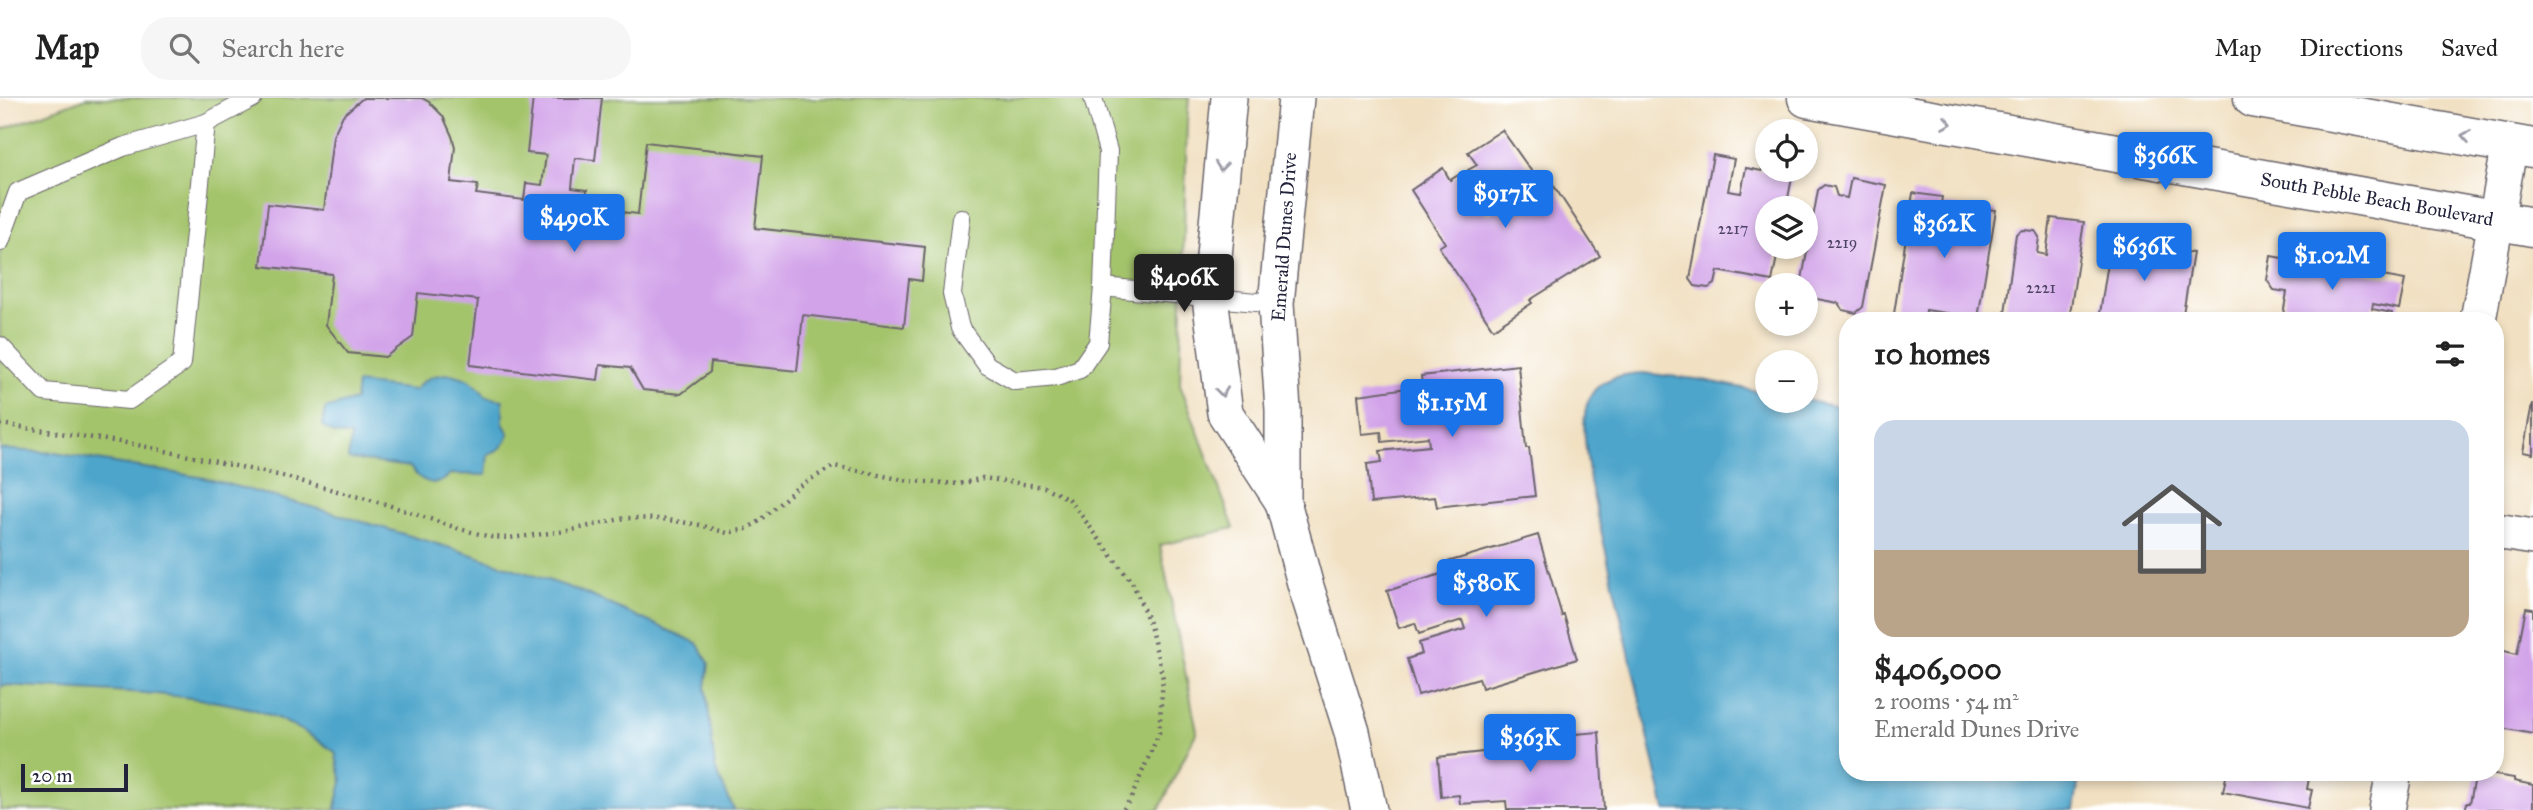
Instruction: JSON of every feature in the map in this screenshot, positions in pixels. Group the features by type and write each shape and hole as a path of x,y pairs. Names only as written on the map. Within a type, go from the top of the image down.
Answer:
{"street":[{"name":"Emerald Dunes Drive","path":"1229,98 1210,298 1225,413 1283,502"},
{"name":"Emerald Dunes Drive","path":"1296,98 1276,304 1283,410 1283,502 1306,587 1352,732 1369,810"},
{"name":"South Pebble Beach Boulevard","path":"1807,98 2533,227"},
{"path":"2253,98 2521,146 2496,221 2479,312"},
{"path":"2504,532 2533,537"},
{"path":"2387,810 2393,781"}],"lane":[{"path":"0,243 18,192 124,147 206,123 253,98"},
{"path":"961,218 952,294 960,328 987,365 1015,381 1056,377 1080,369 1098,343 1103,287 1108,151 1093,98"},
{"path":"0,346 44,392 129,400 182,363 206,123"},
{"path":"1103,287 1276,304"}],"path":[{"path":"0,424 133,444 282,477 385,504 491,537 510,538 567,531 625,518 662,519 700,525 727,533 746,529 760,521 799,486 834,466 909,481 960,484 983,478 1044,486 1069,499 1133,584 1150,625 1163,678 1159,733 1131,798 1122,810"}],"green space":[{"path":"86,98 1189,98 1180,384 1234,528 1160,545 1197,731 1159,810 0,810 0,130"}],"water":[{"path":"1643,373 1704,380 1755,391 1755,413 1818,413 1818,403 1839,407 1839,781 2079,781 2074,810 1665,810 1590,482 1584,424 1586,408 1592,394 1602,383 1619,376"},
{"path":"450,374 471,381 486,397 503,400 503,423 509,434 502,447 488,454 486,475 450,474 434,483 419,477 410,467 348,459 351,436 335,434 322,426 325,409 355,400 357,383 415,390 430,378"},
{"path":"0,449 55,453 205,478 330,512 464,552 580,591 697,643 709,663 706,688 715,768 734,810 335,810 342,782 335,752 303,731 268,714 215,701 185,697 4,685 0,687"}],"building":[{"path":"363,98 422,98 429,102 443,116 452,136 455,147 451,182 478,185 476,194 524,200 526,183 542,185 546,155 527,153 533,98 602,98 595,160 575,158 572,188 587,190 585,208 638,214 646,142 763,156 755,228 925,247 922,281 909,279 904,327 803,315 797,371 711,362 710,372 681,394 643,390 630,368 600,365 598,380 470,365 478,300 418,293 413,337 385,357 348,353 326,325 332,274 261,266 268,204 324,210 333,136 343,115"},
{"path":"1502,130 1537,179 1546,174 1600,256 1530,300 1532,303 1493,329 1439,247 1445,243 1411,190 1443,168 1450,180 1460,174 1487,215 1495,209 1468,170 1477,165 1468,152"},
{"path":"1713,155 1734,159 1728,191 1741,193 1746,168 1755,170 1755,182 1791,182 1788,196 1755,196 1755,259 1777,259 1774,273 1755,273 1755,278 1718,271 1715,284 1708,288 1695,286 1690,279"},
{"path":"1851,178 1886,185 1863,307 1857,312 1843,310 1838,303 1818,299 1818,273 1803,273 1806,259 1818,259 1818,190 1824,185 1834,187 1837,196 1847,198"},
{"path":"1913,193 1942,197 1938,223 1942,224 1945,205 1996,210 1979,312 1894,312"},
{"path":"2051,218 2084,222 2070,312 2005,312 2016,234 2022,230 2035,231 2039,237 2037,253 2046,255"},
{"path":"2113,230 2136,234 2131,261 2143,263 2145,248 2193,253 2183,312 2100,312"},
{"path":"2271,256 2405,280 2399,309 2373,304 2372,309 2387,312 2283,312 2287,292 2274,290 2267,280"},
{"path":"1518,365 1526,448 1529,448 1535,496 1437,507 1435,497 1371,503 1367,464 1382,462 1380,451 1429,446 1428,437 1382,442 1381,432 1362,434 1358,395 1422,386 1421,376"},
{"path":"2533,404 2533,454 2523,452"},
{"path":"1538,535 1577,659 1482,688 1479,678 1418,695 1407,659 1422,654 1419,643 1465,629 1462,620 1419,634 1415,623 1399,628 1387,591 1447,572 1444,563"},
{"path":"2526,608 2533,609 2533,734 2504,729 2504,651 2517,654"},
{"path":"1599,732 1604,810 1507,810 1506,801 1460,804 1459,795 1441,797 1438,757 1501,750 1501,740"},
{"path":"2504,776 2533,785 2533,810 2465,810 2467,803 2470,803 2474,781 2504,781"},
{"path":"2225,781 2308,781 2307,789 2312,790 2308,808 2223,792"}]}
